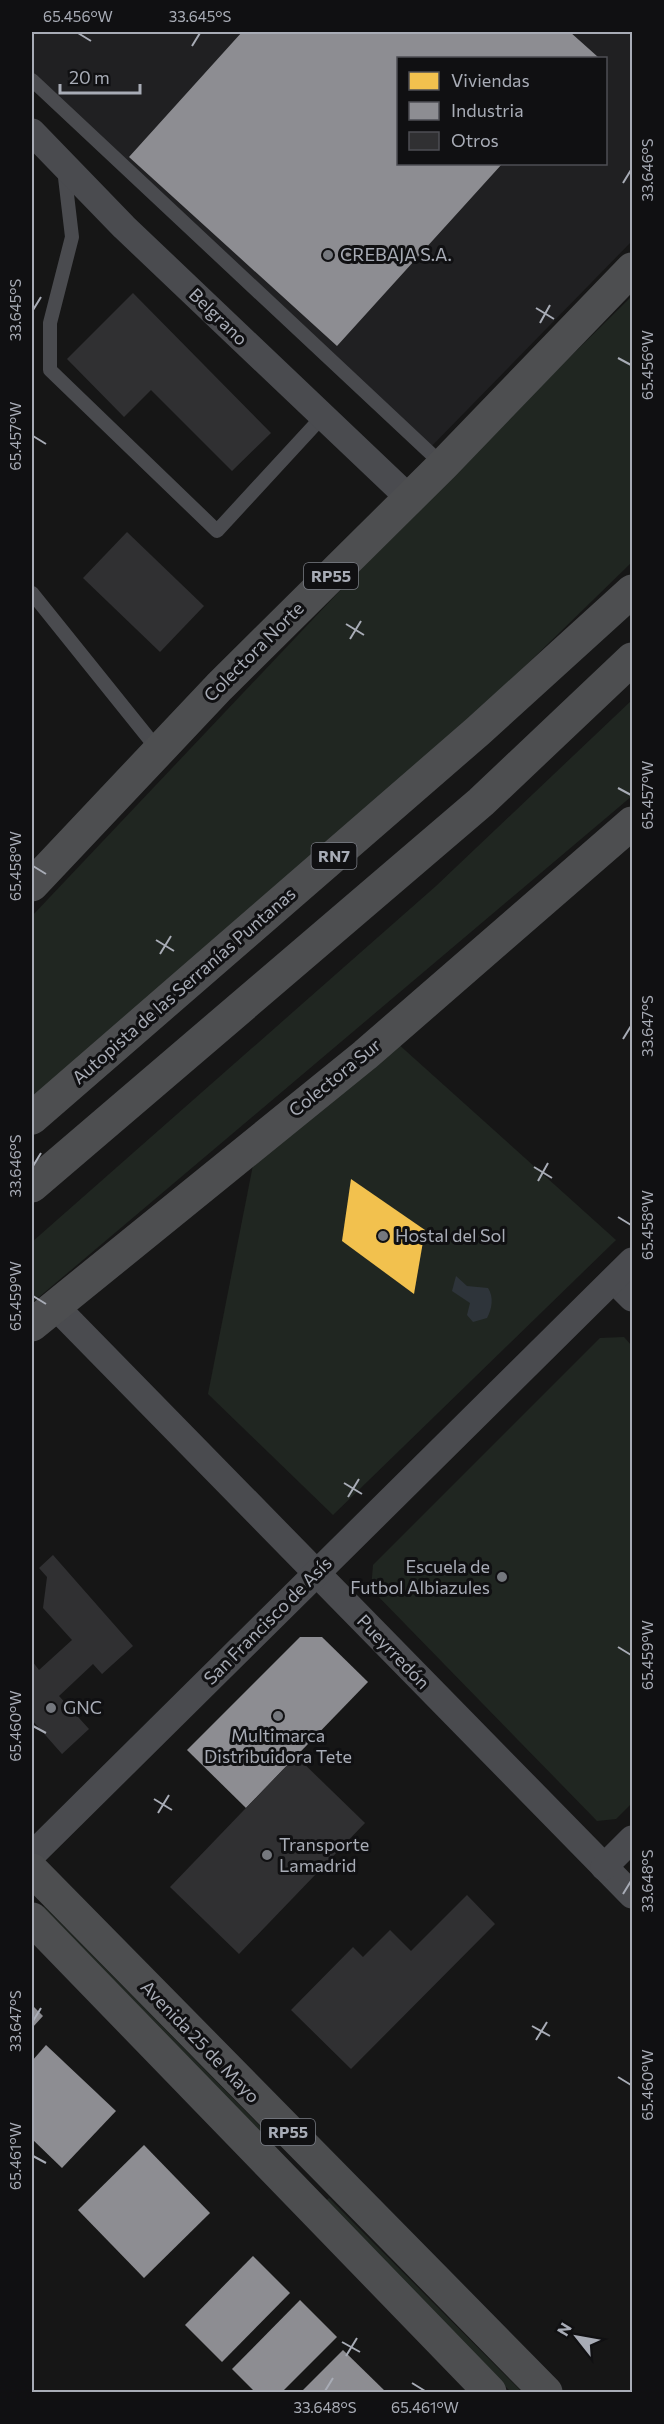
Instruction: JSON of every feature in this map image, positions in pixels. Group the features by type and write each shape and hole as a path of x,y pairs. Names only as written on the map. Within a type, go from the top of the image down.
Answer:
{"main road":[{"name":"Colectora Norte","path":"32,885 219,687 443,465 633,269"},
{"name":"Autopista de las Serranías Puntanas","path":"32,1118 470,738 633,591"},
{"path":"32,1186 480,802 633,659"},
{"name":"Colectora Sur","path":"43,1315 365,1055 633,823"},
{"name":"Avenida 25 de Mayo","path":"32,1870 304,2172 490,2392"},
{"name":"Avenida 25 de Mayo","path":"32,1919 304,2172 546,2392"}],"street":[{"name":"Belgrano","path":"32,132 124,227 409,498"},
{"name":"San Francisco de Asís","path":"32,1855 316,1573 626,1280"},
{"name":"Pueyrredón","path":"43,1315 316,1573 633,1895"},
{"path":"604,1867 633,1839"}],"lane":[{"path":"32,80 443,465"},
{"path":"63,164 72,237 50,323 50,370 217,531 323,416"},
{"path":"32,593 159,751"}],"shaded area":[{"path":"32,32 632,32 632,241 423,455 32,71"},
{"path":"632,296 632,562 407,781 32,1111 32,916 438,487"},
{"path":"632,700 632,796 32,1303 32,1242 436,886"},
{"path":"396,1042 616,1240 333,1515 208,1394 253,1165"},
{"path":"456,1276 467,1286 488,1288 492,1303 487,1318 473,1322 467,1315 470,1303 452,1291"},
{"name":"Escuela de Futbol Albiazules","path":"624,1337 632,1346 632,1803 616,1819 597,1821 371,1589 373,1565 600,1338"},
{"path":"44,1906 275,2141 269,2146 38,1912"},
{"path":"329,2198 522,2392 511,2392 324,2203"}],"building: Viviendas":[{"name":"Hostal del Sol","path":"351,1179 425,1230 414,1294 342,1241"}],"building: Industria":[{"name":"CREBAJA S.A.","path":"242,32 570,32 598,57 397,57 397,165 501,165 337,346 129,157"},
{"name":"Multimarca Distribuidora Tete","path":"300,1637 322,1637 368,1682 246,1808 187,1750"},
{"path":"32,2005 43,2016 32,2028"},
{"path":"46,2045 116,2111 62,2168 32,2139 32,2061"},
{"path":"144,2145 210,2213 144,2278 78,2210"},
{"path":"253,2256 290,2293 222,2362 185,2325"},
{"path":"300,2300 337,2337 282,2392 255,2392 232,2369"},
{"path":"343,2350 386,2392 301,2392"}],"building: Otros":[{"path":"133,293 271,433 232,471 151,390 124,417 67,359"},
{"path":"127,532 204,606 160,652 83,578"},
{"path":"53,1555 133,1646 102,1674 93,1664 59,1696 89,1729 62,1754 32,1720 32,1661 39,1670 72,1640 43,1608 47,1577 39,1568"},
{"name":"Transporte Lamadrid","path":"296,1756 365,1823 239,1954 170,1887"},
{"path":"467,1895 495,1924 351,2069 291,2010 353,1947 363,1957 390,1930 411,1951"}],"place":[{"name":"CREBAJA S.A.","path":"328,255"},
{"name":"Hostal del Sol","path":"383,1236"},
{"name":"Escuela de Futbol Albiazules","path":"502,1577"},
{"name":"GNC","path":"51,1708"},
{"name":"Multimarca Distribuidora Tete","path":"278,1716"},
{"name":"Transporte Lamadrid","path":"267,1855"}]}
